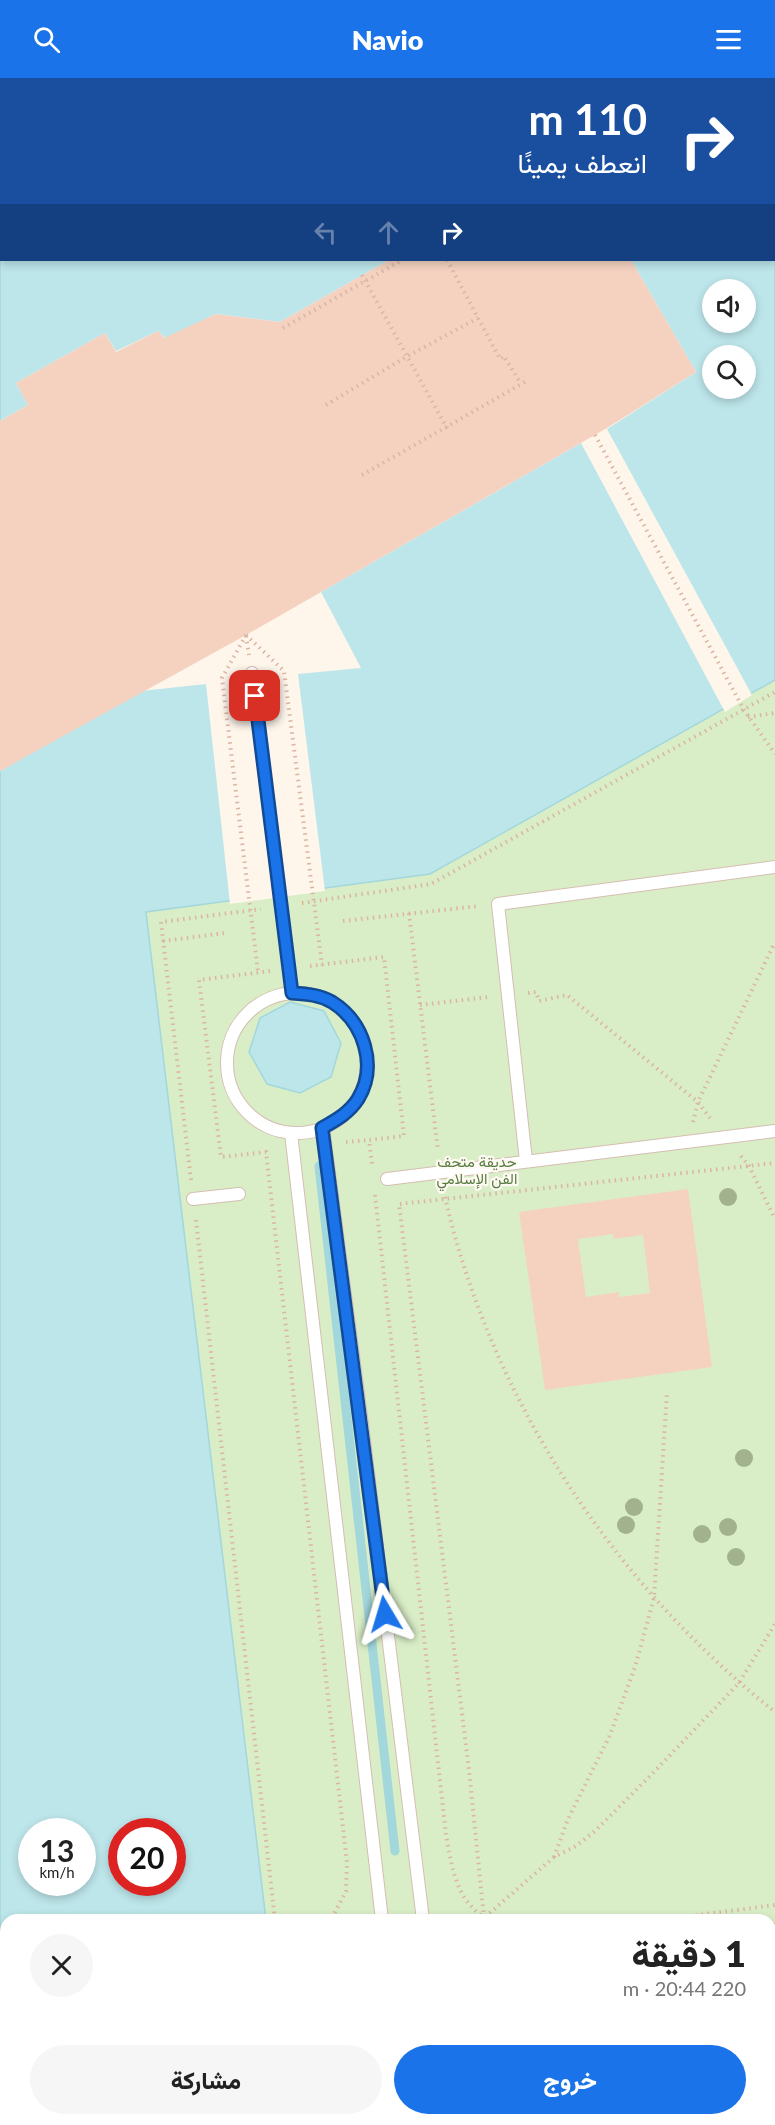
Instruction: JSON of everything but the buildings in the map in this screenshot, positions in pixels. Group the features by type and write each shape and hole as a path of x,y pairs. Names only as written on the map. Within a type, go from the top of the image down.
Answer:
{"lane":[{"path":"252,673 292,993"},
{"path":"526,1161 498,904 775,867"},
{"path":"292,993 312,994 331,1001 347,1013 360,1032 367,1054 366,1077 358,1099 342,1116 322,1128 291,1133 266,1126 244,1110 236,1099 229,1080 226,1058 231,1038 242,1020 257,1005 276,996 292,993"},
{"path":"322,1128 422,1914"},
{"path":"387,1179 775,1131"},
{"path":"291,1133 381,1914"},
{"path":"193,1199 239,1194"}],"path":[{"path":"283,328 400,261"},
{"path":"362,475 523,383 504,356 500,359 448,261"},
{"path":"362,275 447,428"},
{"path":"326,405 406,357 478,318"},
{"path":"595,435 740,703 775,754"},
{"path":"258,972 222,678 246,635 285,671 322,965"},
{"path":"193,1199 161,922 431,884 775,692"},
{"path":"748,717 775,713"},
{"path":"343,921 498,904"},
{"path":"409,913 445,1198 475,1302 510,1383 545,1448 596,1525 654,1598 739,1683 775,1712"},
{"path":"163,941 225,933"},
{"path":"683,1174 698,1102 775,942"},
{"path":"335,1914 346,1891 347,1863 266,1152 221,1157 199,980 384,957 404,1136 369,1140 373,1174"},
{"path":"420,1005 536,992 538,1001 567,995 698,1102 749,1166 775,1219"},
{"path":"486,1914 399,1204 775,1163"},
{"path":"374,1186 446,1835 454,1878 459,1890 481,1914"},
{"path":"195,1217 274,1914"},
{"path":"554,1857 573,1808 610,1735 635,1667 654,1598 667,1392"},
{"path":"492,1914 554,1857 576,1846 596,1831 739,1683 775,1624"},
{"path":"706,1914 775,1905"}],"green space":[{"name":"حديقة متحف الفن الإسلامي","path":"775,680 775,1914 265,1914 146,912 430,874"}],"water":[{"path":"0,261 775,261 775,680 430,874 146,912 265,1914 0,1914"},
{"path":"290,1002 324,1011 341,1043 331,1077 300,1093 267,1084 249,1052 260,1018"}],"pier":[{"path":"387,261 632,261 696,372 607,429 752,695 725,712 581,443 321,592 361,668 298,674 325,891 230,904 206,684 141,691 0,771 0,421 28,405 16,383 105,333 116,351 158,331 165,338 216,314 280,322"}],"waterway":[{"path":"319,1166 395,1851"}],"route":[{"path":"255,696 292,993 312,994 331,1001 347,1013 360,1032 367,1054 366,1077 358,1099 342,1116 322,1128 385,1614"}]}
